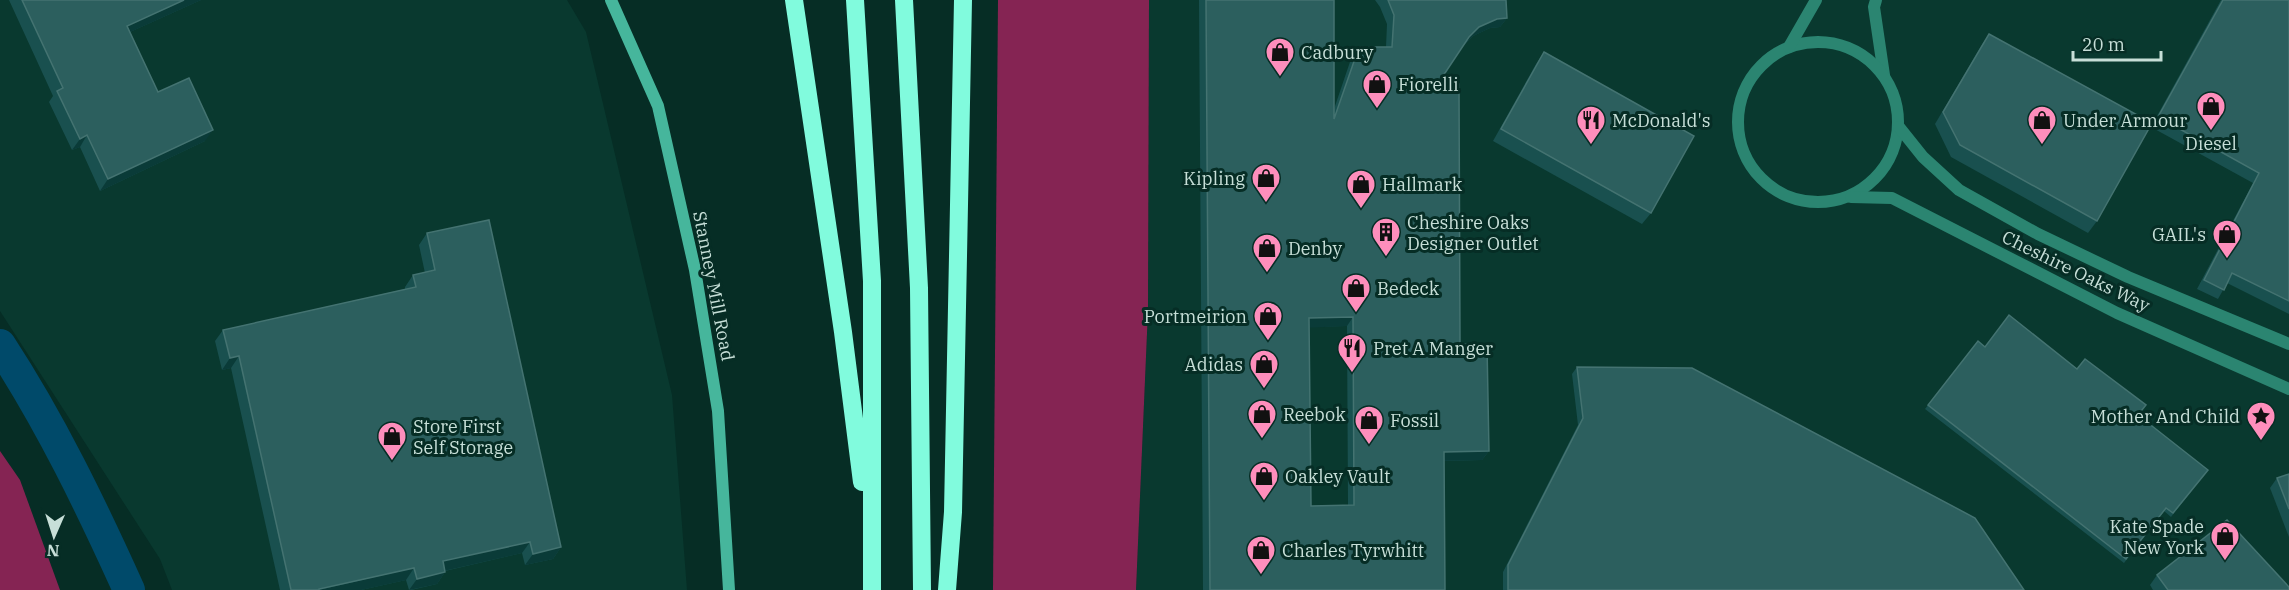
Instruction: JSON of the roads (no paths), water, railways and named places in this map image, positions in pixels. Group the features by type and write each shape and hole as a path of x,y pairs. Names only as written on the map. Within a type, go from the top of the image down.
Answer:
{"highway":[{"path":"795,0 843,332 871,558"},
{"path":"855,0 872,281 872,590"},
{"path":"904,0 919,288 922,590"},
{"path":"947,590 953,512 963,0"}],"street":[{"name":"Stanney Mill Road","path":"611,0 658,106 695,270 718,411 729,590"},
{"path":"1788,47 1816,0"},
{"path":"1876,0 1874,7 1884,75 1894,95 1899,127 1892,154 1877,176 1862,190 1846,197 1812,202 1787,196 1765,182 1751,166 1739,134 1738,115 1742,96 1749,81 1761,66 1788,47 1807,42 1829,43 1855,50 1884,75"},
{"name":"Cheshire Oaks Way","path":"1899,127 1923,157 1959,190 2038,234 2128,277 2289,344"},
{"name":"Cheshire Oaks Way","path":"1846,197 1892,198 2117,313 2289,389"}],"waterway":[{"path":"0,345 19,374 69,465 129,590"}],"place":[{"name":"Cadbury","path":"1280,78"},
{"name":"Fiorelli","path":"1377,110"},
{"name":"Diesel","path":"2211,132"},
{"name":"McDonald's","path":"1591,146"},
{"name":"Under Armour","path":"2042,146"},
{"name":"Kipling","path":"1266,204"},
{"name":"Hallmark","path":"1361,210"},
{"name":"Cheshire Oaks Designer Outlet","path":"1386,258"},
{"name":"GAIL's","path":"2227,260"},
{"name":"Denby","path":"1267,274"},
{"name":"Bedeck","path":"1356,314"},
{"name":"Portmeirion","path":"1268,342"},
{"name":"Pret A Manger","path":"1352,374"},
{"name":"Adidas","path":"1264,390"},
{"name":"Reebok","path":"1262,440"},
{"name":"Mother And Child","path":"2261,442"},
{"name":"Fossil","path":"1369,446"},
{"name":"Store First Self Storage","path":"392,462"},
{"name":"Oakley Vault","path":"1264,502"},
{"name":"Kate Spade New York","path":"2225,562"},
{"name":"Charles Tyrwhitt","path":"1261,576"}]}
